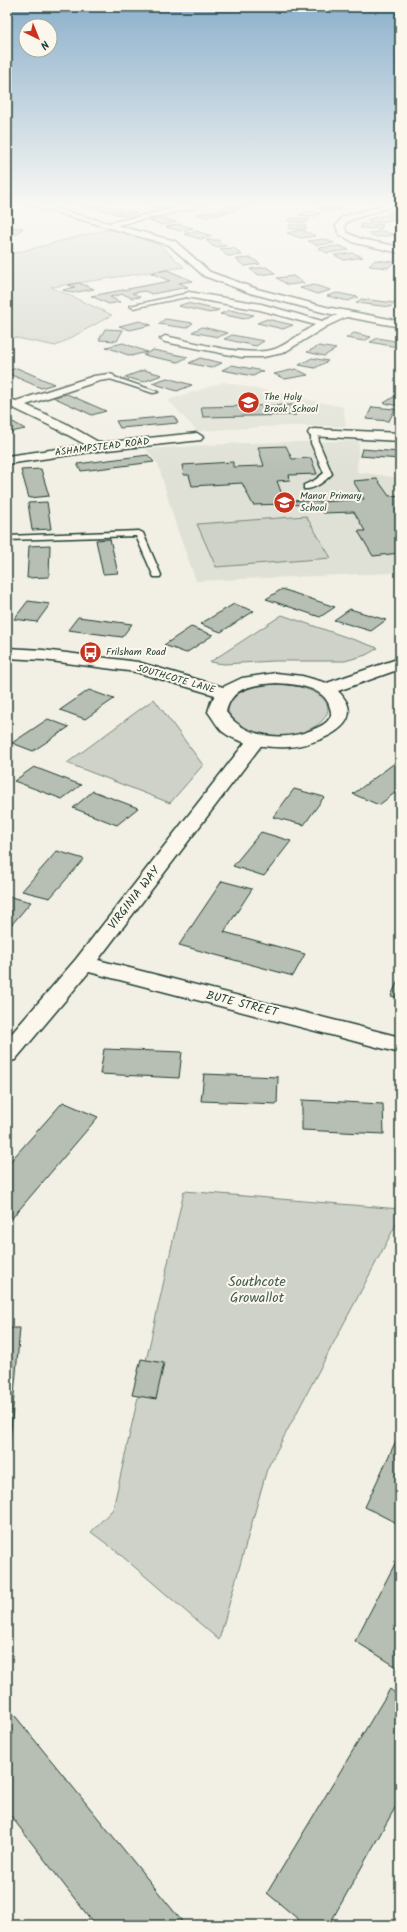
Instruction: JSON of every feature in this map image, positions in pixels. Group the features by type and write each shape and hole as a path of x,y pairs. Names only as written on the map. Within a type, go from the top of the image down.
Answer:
{"street":[{"path":"190,295 262,307 323,324"},
{"path":"272,295 348,314 400,324"},
{"path":"164,338 241,354 263,354 279,350 323,324 348,314"},
{"path":"12,403 98,378 109,377"},
{"path":"12,403 61,426 98,447"},
{"path":"314,433 400,437"},
{"name":"ASHAMPSTEAD ROAD","path":"7,460 98,447 196,437"},
{"name":"SOUTHCOTE LANE","path":"7,653 43,655 138,667 226,693"},
{"path":"325,690 400,663"},
{"name":"SOUTHCOTE LANE","path":"276,678 291,679 310,683 325,690 336,699 340,711 337,722 317,736 300,740 278,742 257,739 243,735 229,728 217,712 218,701 226,693 239,685 255,680 276,678"},
{"name":"VIRGINIA WAY","path":"7,1054 84,964 257,739"},
{"name":"BUTE STREET","path":"84,964 400,1045"}],"lane":[{"path":"132,306 188,295"},
{"path":"109,377 155,392"},
{"path":"307,487 318,482 328,474 315,443 314,433"},
{"path":"7,538 139,533 157,575"}],"shaded area":[{"name":"The Holy Brook School","path":"224,382 343,407 346,426 280,426 197,431 168,400"},
{"name":"Manor Primary School","path":"359,441 357,472 400,478 400,567 391,573 196,581 176,526 158,464 146,449 241,443"}],"green space":[{"path":"7,295 69,295 112,315 56,346 7,336"},
{"path":"306,516 331,558 216,567 197,524"},
{"path":"282,615 378,648 366,655 345,661 274,661 224,664 210,662"},
{"path":"267,684 294,685 319,695 325,700 328,706 324,718 312,728 303,732 284,735 265,734 248,729 235,720 228,711 230,701 242,691"},
{"path":"154,699 203,765 170,803 67,763"},
{"name":"Southcote Growallot","path":"184,1191 400,1209 400,1217 267,1469 219,1640 115,1550 91,1532 113,1509"}],"building":[{"path":"118,295 110,297 120,302 109,304 91,296"},
{"path":"126,295 136,295 140,297 132,298"},
{"path":"348,295 358,297 348,301 327,296"},
{"path":"361,299 395,303 390,307 356,303"},
{"path":"187,303 219,310 210,313 178,306"},
{"path":"230,310 254,315 244,319 220,314"},
{"path":"165,319 193,323 186,328 158,324"},
{"path":"267,319 293,325 283,329 257,323"},
{"path":"140,321 151,325 130,330 119,326"},
{"path":"202,327 228,333 218,337 192,332"},
{"path":"105,329 123,330 117,341 99,340"},
{"path":"354,333 371,337 364,341 346,338"},
{"path":"232,335 264,341 256,346 224,339"},
{"path":"378,338 400,342 400,346 397,347 370,342"},
{"path":"123,343 147,352 131,356 106,347"},
{"path":"319,346 336,349 324,356 307,352"},
{"path":"153,350 188,357 178,362 143,355"},
{"path":"200,358 222,363 211,368 189,363"},
{"path":"312,358 328,361 315,368 299,365"},
{"path":"232,365 263,371 253,376 222,370"},
{"path":"17,368 54,384 41,388 7,373 7,371"},
{"path":"296,369 308,375 285,379 274,374"},
{"path":"144,370 162,375 143,382 125,377"},
{"path":"167,378 192,385 177,391 152,383"},
{"path":"400,393 399,406 384,403"},
{"path":"67,394 106,411 92,415 53,397"},
{"path":"293,405 296,415 203,417 201,407"},
{"path":"372,407 395,409 389,421 366,419"},
{"path":"174,416 178,423 120,428 116,421"},
{"path":"13,422 25,429 7,433 7,424"},
{"path":"286,446 292,459 311,458 317,474 289,475 290,480 277,481 284,500 321,502 364,499 353,481 377,479 389,496 400,495 400,553 373,556 358,531 365,531 354,512 323,513 319,506 285,504 253,505 242,483 192,486 189,475 184,475 182,465 233,462 233,467 264,466 258,447"},
{"path":"362,449 400,452 400,459 360,456"},
{"path":"148,455 154,462 81,471 77,464"},
{"path":"41,469 49,496 29,498 21,470"},
{"path":"47,502 51,529 32,530 28,503"},
{"path":"110,539 118,573 103,574 96,540"},
{"path":"50,545 49,577 27,578 29,546"},
{"path":"282,589 335,607 320,617 266,599"},
{"path":"28,601 50,604 37,622 14,619"},
{"path":"234,604 254,611 221,632 200,624"},
{"path":"350,609 386,620 371,631 334,620"},
{"path":"78,617 132,624 122,637 68,630"},
{"path":"191,627 213,635 186,653 164,645"},
{"path":"89,690 114,699 85,719 60,710"},
{"path":"48,719 69,727 33,751 12,743"},
{"path":"400,759 400,789 379,805 353,794"},
{"path":"34,767 81,785 62,799 14,781"},
{"path":"294,789 324,797 304,825 273,817"},
{"path":"93,791 138,808 117,825 73,808"},
{"path":"261,832 291,841 264,876 233,866"},
{"path":"57,851 84,859 50,898 22,891"},
{"path":"222,881 252,889 224,932 305,954 293,976 179,945"},
{"path":"7,896 31,902 7,930"},
{"path":"400,976 400,998 391,996"},
{"path":"104,1049 182,1052 179,1078 100,1074"},
{"path":"204,1074 278,1077 277,1104 201,1101"},
{"path":"302,1100 383,1104 384,1134 302,1130"},
{"path":"63,1102 98,1117 7,1224 7,1165"},
{"path":"7,1328 20,1328 7,1475"},
{"path":"141,1359 164,1363 156,1399 132,1395"},
{"path":"400,1432 400,1525 365,1507"},
{"path":"400,1554 400,1669 355,1641"},
{"path":"390,1689 400,1697 400,1799 329,1925 305,1925 267,1893"},
{"path":"7,1706 185,1925 95,1925 7,1811"}],"place":[{"name":"The Holy Brook School","path":"249,403"},
{"name":"Manor Primary School","path":"284,502"},
{"name":"Frilsham Road","path":"91,652"}]}
